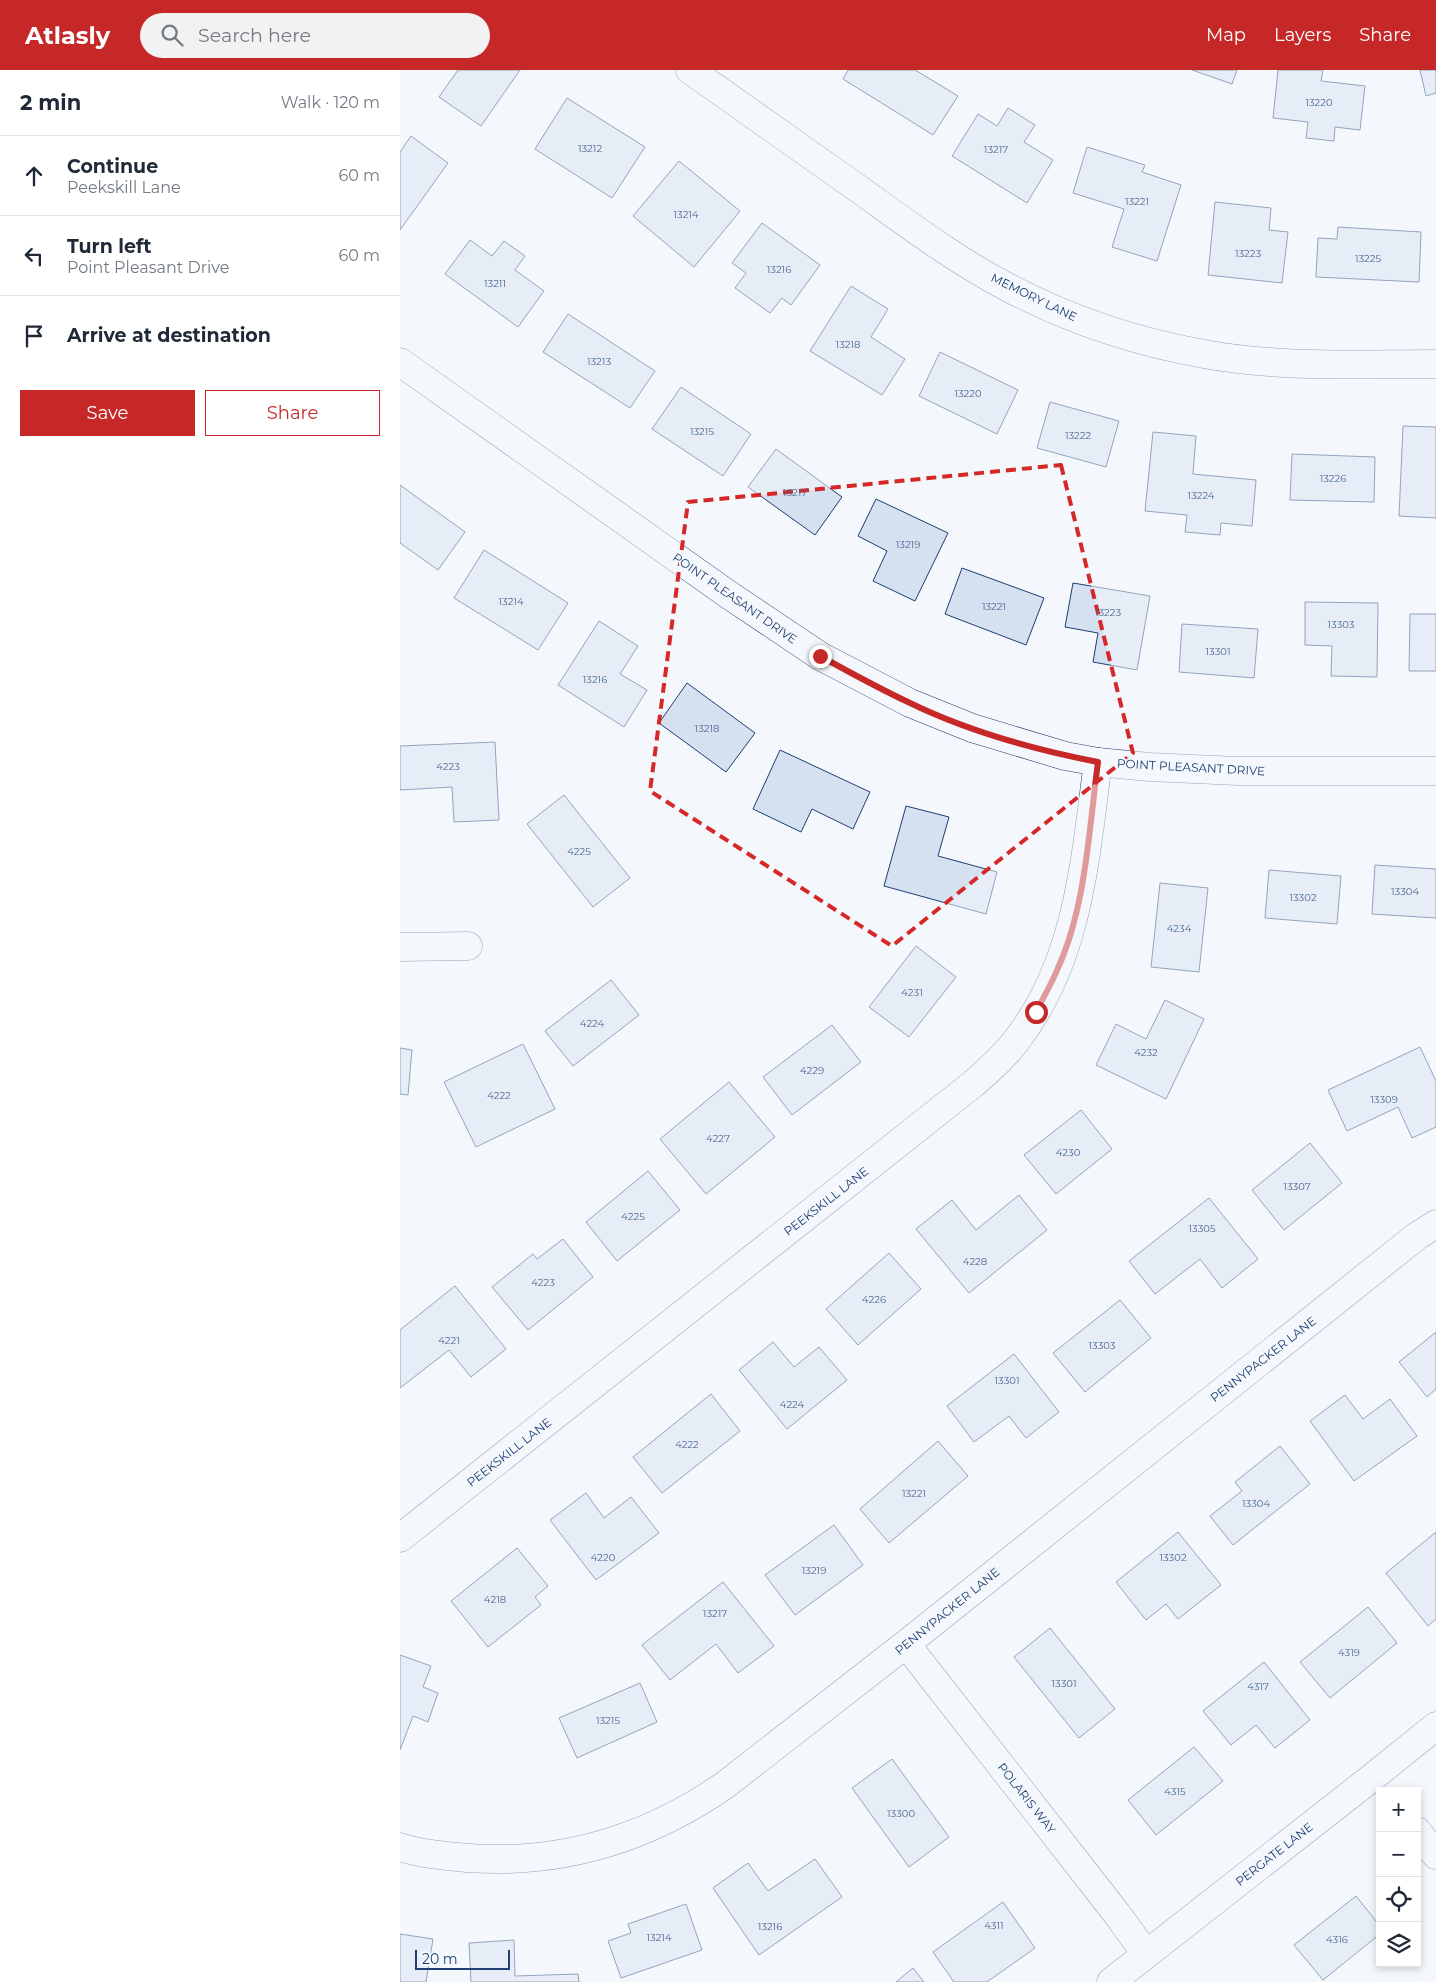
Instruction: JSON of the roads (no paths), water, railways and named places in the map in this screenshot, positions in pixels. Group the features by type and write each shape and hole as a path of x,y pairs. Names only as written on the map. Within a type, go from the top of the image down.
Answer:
{"street":[{"name":"MEMORY LANE","path":"690,70 949,253 1008,287 1062,313 1102,328 1156,344 1206,354 1297,364 1436,364"},
{"name":"POINT PLEASANT DRIVE","path":"400,362 729,595 820,656 910,703 972,728 1065,756 1098,762 1150,767 1238,771 1436,771"},
{"name":"PEEKSKILL LANE","path":"400,1538 974,1084 998,1062 1036,1012 1059,967 1070,935 1082,884 1098,762"},
{"path":"400,947 468,946"},
{"name":"PENNYPACKER LANE","path":"400,1847 448,1857 493,1860 544,1857 598,1846 646,1830 702,1802 906,1644 1378,1267 1436,1224"},
{"name":"POLARIS WAY","path":"906,1644 1111,1906 1146,1954"},
{"name":"PERGATE LANE","path":"1111,1982 1146,1954 1380,1784 1436,1726"},
{"path":"1418,1832 1436,1855"}]}
